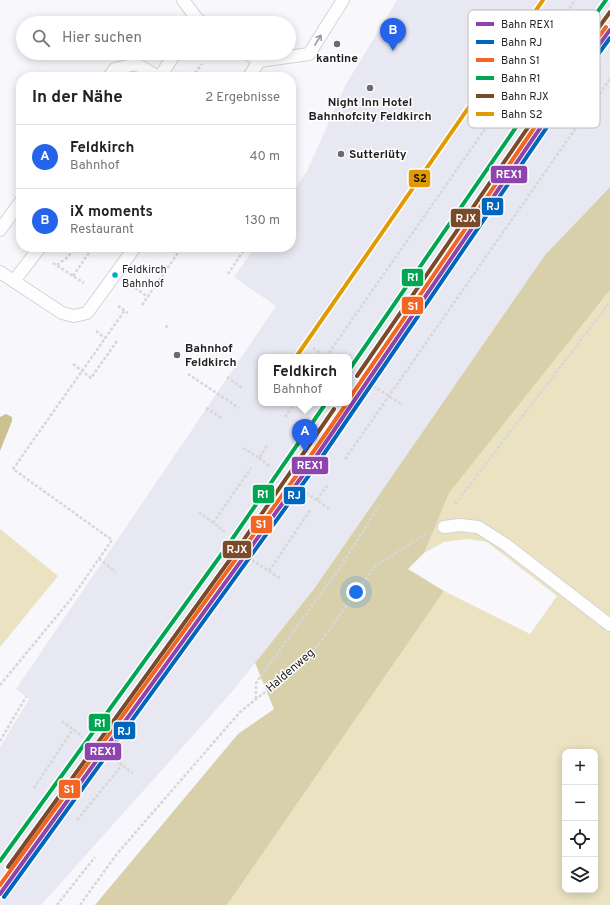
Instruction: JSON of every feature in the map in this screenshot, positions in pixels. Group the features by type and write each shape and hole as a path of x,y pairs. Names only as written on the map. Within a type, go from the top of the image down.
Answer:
{"lane":[{"path":"183,0 194,16"},
{"path":"296,56 309,54 343,0"},
{"path":"162,72 170,60"},
{"path":"252,72 259,61 266,60"},
{"path":"113,72 115,69 136,64 150,72"},
{"path":"0,230 16,208"},
{"path":"14,281 36,252"},
{"path":"0,272 62,313 74,316 87,313 102,295 132,252"},
{"path":"444,527 460,524 478,527 505,544 610,625"}],"path":[{"path":"568,10 575,0"},
{"path":"196,72 202,64"},
{"path":"600,93 610,79"},
{"path":"328,354 486,128"},
{"path":"345,459 576,128"},
{"path":"42,252 57,265 128,313"},
{"path":"57,265 68,257 72,252"},
{"path":"73,276 90,252"},
{"path":"142,305 179,252"},
{"path":"228,274 243,252"},
{"path":"135,288 148,297"},
{"path":"444,527 457,499 610,302"},
{"path":"0,686 71,600 112,540 13,469 124,310"},
{"path":"72,364 91,378 117,341"},
{"path":"312,348 321,354"},
{"path":"188,374 239,408"},
{"path":"227,377 242,388"},
{"path":"373,386 402,405"},
{"path":"285,418 293,406"},
{"path":"206,408 221,418"},
{"path":"259,458 268,444"},
{"path":"243,448 271,467"},
{"path":"213,523 251,468"},
{"path":"317,500 328,484"},
{"path":"302,490 331,510"},
{"path":"256,699 256,683 341,566 379,506"},
{"path":"269,571 311,509"},
{"path":"199,512 225,532"},
{"name":"Haldenweg","path":"80,905 116,855 177,782 240,712 311,655 375,566 428,533 444,527"},
{"path":"99,559 116,572"},
{"path":"252,560 281,579"},
{"path":"0,741 26,697"},
{"path":"62,721 83,737"},
{"path":"34,788 73,729"},
{"path":"111,757 133,773"},
{"path":"77,820 122,765"},
{"path":"57,905 95,857"}],"shaded area":[{"path":"397,0 610,0 610,187 545,255 314,589 231,693 41,905 0,905 0,747 29,699 16,689 276,306 234,277 252,252 296,252 296,187 307,171 345,86"},
{"path":"610,187 610,290 449,493 424,553 408,569 444,591 231,899 226,905 95,905 238,734 274,709 255,663 314,589 545,255"},
{"path":"610,290 610,905 226,905 444,591 530,634 557,596 487,542 468,539 444,542 424,553 448,493"},
{"path":"6,414 12,417 12,421 0,451 0,417"},
{"path":"0,529 58,576 0,647"}],"rail line":[{"name":"S2","path":"536,10 543,0"},
{"name":"R1","path":"599,10 606,0"},
{"name":"RJX","path":"600,26 610,12"},
{"name":"S1","path":"600,35 606,27"},
{"name":"REX1","path":"600,44 610,30"},
{"name":"RJ","path":"600,52 610,38"},
{"name":"S2","path":"298,354 468,108"},
{"name":"R1","path":"352,366 515,128"},
{"name":"RJX","path":"357,376 528,128"},
{"name":"S1","path":"352,395 534,128"},
{"name":"REX1","path":"352,404 540,128"},
{"name":"RJ","path":"4,897 315,467 546,128"},
{"name":"R1","path":"0,861 226,548 324,406"},
{"name":"S1","path":"0,885 307,461 345,406"},
{"name":"REX1","path":"0,894 311,464 351,406"},
{"name":"RJX","path":"8,867 234,554 334,409"}],"place":[{"name":"kantine","path":"337,44"},
{"name":"iX moments","path":"393,51"},
{"name":"Night Inn Hotel Bahnhofcity Feldkirch","path":"370,88"},
{"name":"Sutterlüty","path":"341,154"},
{"name":"Feldkirch Bahnhof","path":"115,275"},
{"name":"Bahnhof Feldkirch","path":"177,355"},
{"name":"Feldkirch","path":"305,452"}]}
